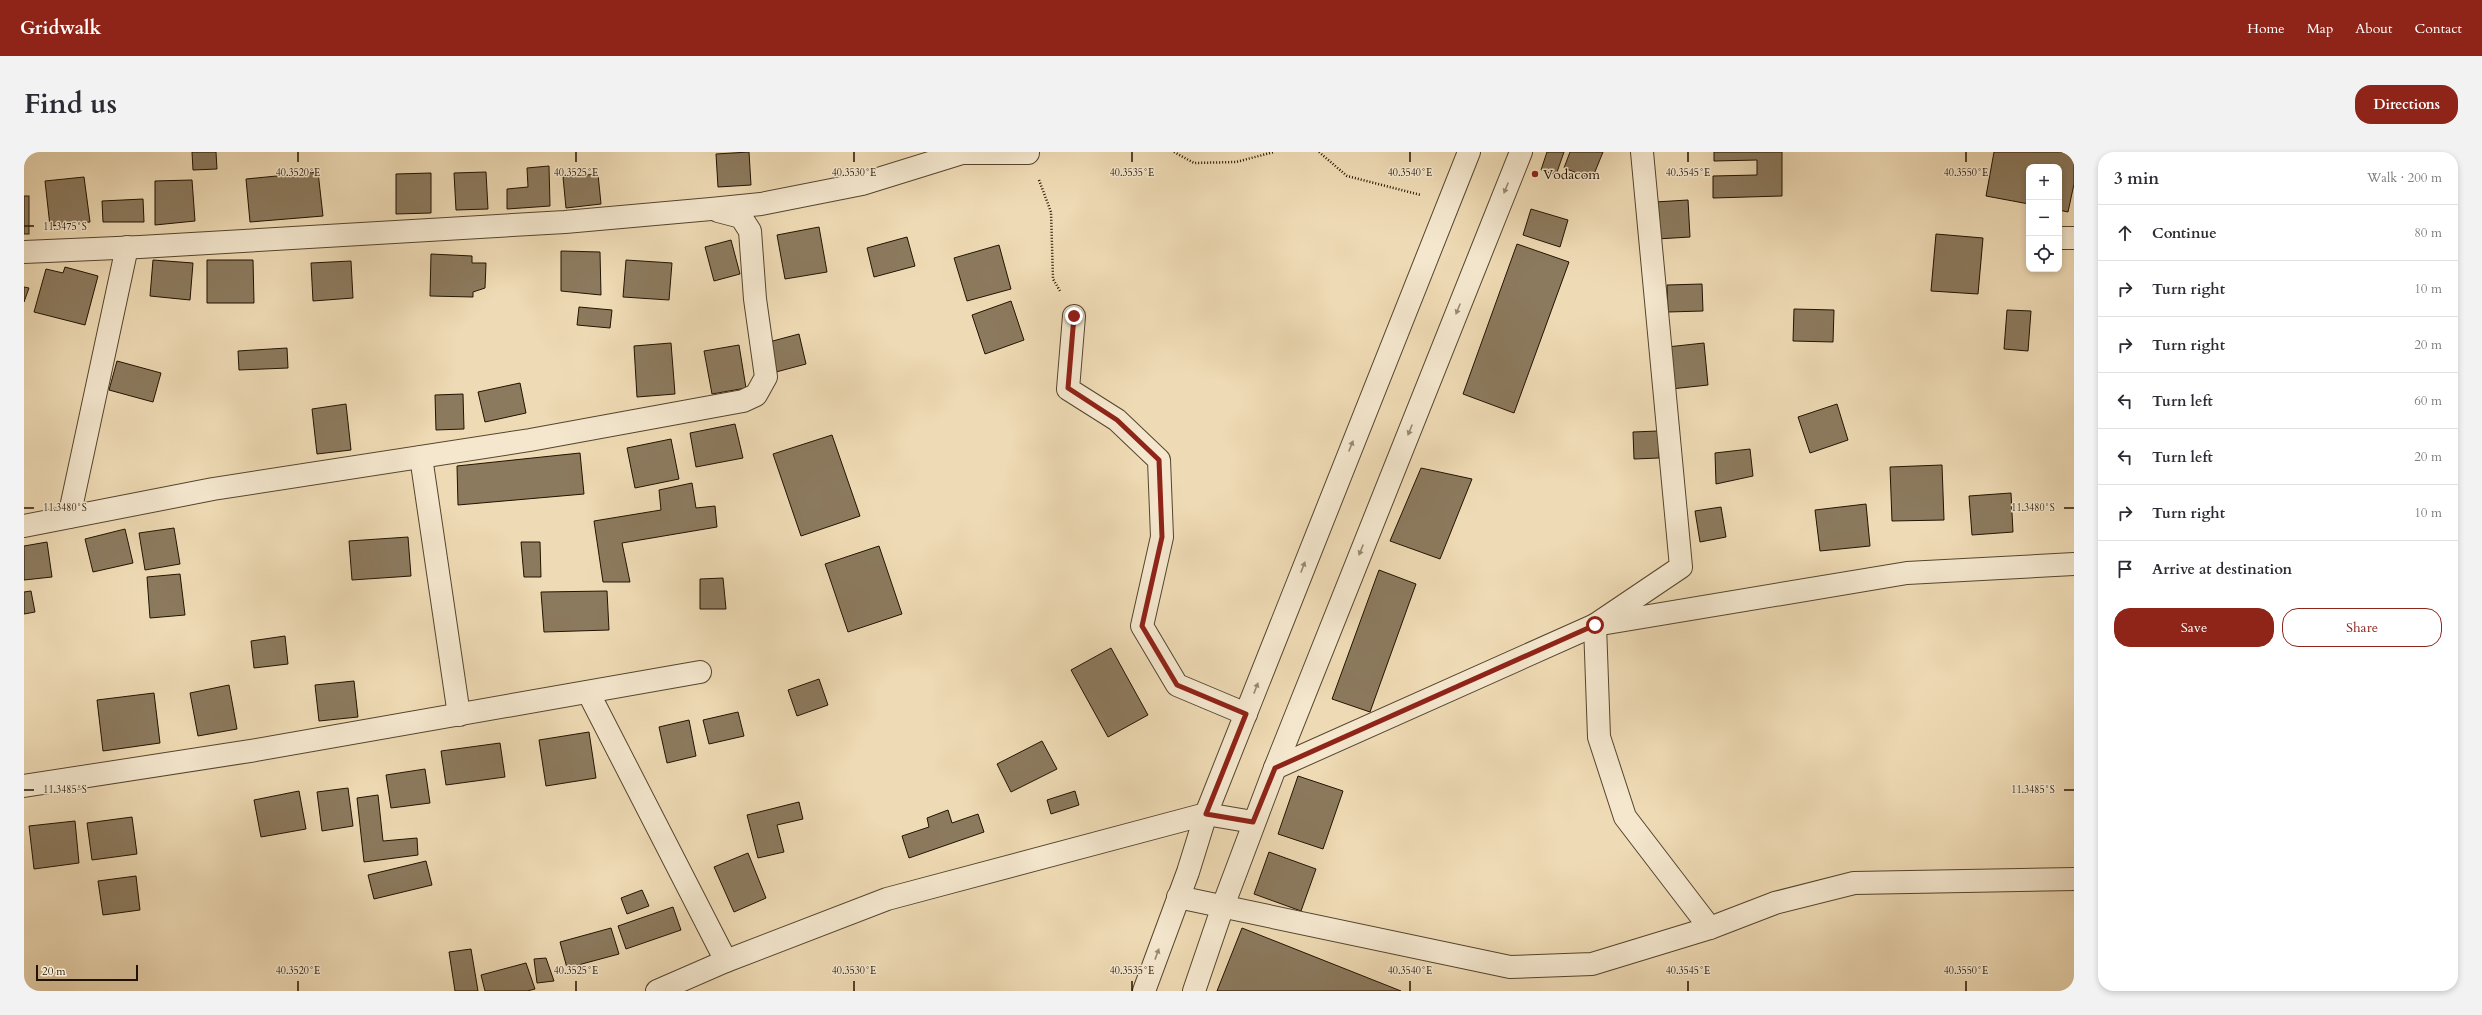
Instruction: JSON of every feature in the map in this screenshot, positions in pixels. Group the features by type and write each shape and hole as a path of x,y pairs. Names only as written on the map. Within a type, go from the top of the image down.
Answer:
{"street":[{"path":"1144,991 1206,814 1469,152"},
{"path":"1194,991 1253,822 1520,152"},
{"path":"1275,768 1595,625 1682,567 1642,152"},
{"path":"24,252 565,222 711,209 761,204 862,184 962,153 1028,153"},
{"path":"24,526 213,489 530,440 742,402 756,395 766,377 755,299 750,231 741,217 711,209"},
{"path":"2062,238 2074,238"},
{"path":"69,517 127,247"},
{"path":"1074,316 1068,388 1117,420 1159,460 1162,537 1142,626 1177,685 1246,714"},
{"path":"421,457 459,715"},
{"path":"1595,625 1907,573 2074,564"},
{"path":"1595,625 1599,737 1625,817 1710,928"},
{"path":"24,786 459,715 700,672"},
{"path":"588,692 726,961"},
{"path":"658,991 726,961 886,900 1206,814 1253,822"},
{"path":"1178,897 1510,966 1592,964 1710,928 1775,903 1854,883 2074,879"}],"path":[{"path":"1174,152 1194,163 1236,162 1274,152"},
{"path":"1319,152 1347,176 1449,202"},
{"path":"1028,153 1051,212 1053,279 1074,316"}],"building":[{"path":"192,152 216,152 217,169 193,170"},
{"path":"749,152 751,185 718,187 716,154"},
{"path":"1547,152 1564,152 1556,175 1541,170"},
{"path":"1570,152 1603,152 1592,179 1564,168"},
{"path":"1714,152 1782,152 1782,196 1713,198 1713,176 1757,175 1757,160 1714,161"},
{"path":"1994,152 2074,152 2074,184 2068,212 2062,211 2062,164 2026,164 2026,203 1986,196"},
{"path":"549,166 550,206 507,209 507,189 528,187 527,168"},
{"path":"318,172 323,216 250,222 246,179"},
{"path":"486,172 488,209 456,210 454,173"},
{"path":"431,173 431,213 396,214 396,174"},
{"path":"598,174 601,204 566,208 563,177"},
{"path":"84,177 90,222 50,226 45,181"},
{"path":"192,180 195,221 155,225 155,181"},
{"path":"24,196 29,196 29,234 24,234"},
{"path":"143,199 144,222 103,222 102,201"},
{"path":"1688,200 1690,237 1657,239 1655,202"},
{"path":"1531,209 1568,220 1560,247 1523,235"},
{"path":"819,227 827,272 785,279 777,235"},
{"path":"1936,234 1983,238 1978,294 1931,291"},
{"path":"907,237 915,266 874,277 867,248"},
{"path":"731,240 740,274 714,281 705,247"},
{"path":"1517,244 1569,262 1514,413 1463,394"},
{"path":"999,245 1011,289 967,301 954,258"},
{"path":"561,251 600,252 601,295 561,291"},
{"path":"431,254 472,256 472,263 486,263 485,288 473,292 473,297 430,296"},
{"path":"153,260 193,263 190,300 150,296"},
{"path":"207,260 253,260 254,303 207,303"},
{"path":"626,260 672,263 669,300 623,297"},
{"path":"351,261 353,298 313,301 311,263"},
{"path":"65,267 98,276 85,325 34,312 46,269 63,273"},
{"path":"1702,284 1703,311 1668,312 1667,285"},
{"path":"24,287 29,288 24,302"},
{"path":"1011,301 1024,340 985,354 972,315"},
{"path":"579,307 612,310 610,328 577,325"},
{"path":"1794,309 1834,310 1833,342 1793,341"},
{"path":"2007,310 2031,311 2028,351 2004,349"},
{"path":"799,334 806,364 776,372 769,342"},
{"path":"671,343 675,394 637,397 634,346"},
{"path":"1704,343 1708,385 1671,389 1667,347"},
{"path":"739,345 746,388 712,394 704,351"},
{"path":"287,348 288,368 239,370 238,351"},
{"path":"117,361 161,373 153,402 109,390"},
{"path":"520,383 526,413 485,422 478,392"},
{"path":"463,394 464,429 436,430 435,395"},
{"path":"346,404 351,450 317,454 312,409"},
{"path":"1837,404 1848,440 1810,453 1798,417"},
{"path":"735,424 743,458 696,467 690,433"},
{"path":"1658,431 1659,458 1634,459 1633,432"},
{"path":"832,435 860,516 801,536 773,454"},
{"path":"671,439 679,479 635,488 627,448"},
{"path":"1750,449 1753,476 1716,484 1715,453"},
{"path":"580,453 584,494 458,505 457,466"},
{"path":"1942,465 1944,520 1892,521 1890,467"},
{"path":"1421,468 1472,479 1440,559 1390,541"},
{"path":"692,483 696,508 715,506 717,527 622,543 630,582 603,582 594,521 661,510 659,490"},
{"path":"2011,493 2013,532 1972,535 1969,496"},
{"path":"1866,504 1870,546 1820,551 1815,510"},
{"path":"1721,507 1726,537 1700,542 1695,511"},
{"path":"174,528 180,564 145,570 139,533"},
{"path":"125,529 133,563 93,572 85,539"},
{"path":"408,537 411,576 352,580 349,541"},
{"path":"47,542 52,577 24,580 24,546"},
{"path":"521,542 540,542 541,577 524,577"},
{"path":"879,546 902,614 848,632 825,564"},
{"path":"1379,570 1416,584 1370,712 1332,699"},
{"path":"180,574 185,615 150,618 147,577"},
{"path":"723,578 726,609 700,609 700,579"},
{"path":"31,591 35,612 24,614 24,592"},
{"path":"607,591 609,630 544,632 541,592"},
{"path":"285,636 288,664 254,668 251,641"},
{"path":"1111,648 1148,715 1108,737 1071,670"},
{"path":"819,679 828,705 797,716 788,690"},
{"path":"354,681 358,717 319,721 315,685"},
{"path":"229,685 237,729 198,736 190,693"},
{"path":"154,693 160,743 103,751 97,700"},
{"path":"738,712 744,736 709,744 703,720"},
{"path":"689,720 696,756 667,763 659,727"},
{"path":"589,732 596,778 546,786 539,740"},
{"path":"1042,741 1057,769 1011,792 997,764"},
{"path":"500,743 505,777 446,785 441,751"},
{"path":"425,769 430,803 391,808 386,775"},
{"path":"1298,776 1343,791 1323,849 1278,834"},
{"path":"348,788 353,826 322,831 317,792"},
{"path":"299,791 306,829 261,837 254,800"},
{"path":"1075,791 1079,805 1051,814 1047,800"},
{"path":"378,795 383,841 417,838 418,855 364,862 357,798"},
{"path":"799,802 803,819 777,825 784,852 758,858 747,815"},
{"path":"948,810 952,823 978,814 984,832 909,858 902,836 929,827 927,818"},
{"path":"132,817 137,854 92,860 87,823"},
{"path":"75,821 79,863 34,869 29,826"},
{"path":"1269,852 1316,869 1301,911 1254,894"},
{"path":"748,853 766,898 734,912 714,867"},
{"path":"426,861 432,885 374,899 368,875"},
{"path":"136,876 140,910 103,915 98,881"},
{"path":"642,890 649,906 627,914 621,898"},
{"path":"673,907 681,930 626,949 618,926"},
{"path":"611,928 619,954 567,968 560,942"},
{"path":"1242,928 1401,991 1217,991"},
{"path":"471,949 478,991 455,991 449,952"},
{"path":"546,958 554,981 537,983 534,959"},
{"path":"526,963 535,989 527,991 485,991 481,975"}],"place":[{"name":"Vodacom","path":"1535,174"}],"route":[{"path":"1074,316 1068,388 1117,420 1159,460 1162,537 1142,626 1177,685 1246,714 1206,814 1253,822 1275,768 1595,625"}]}
